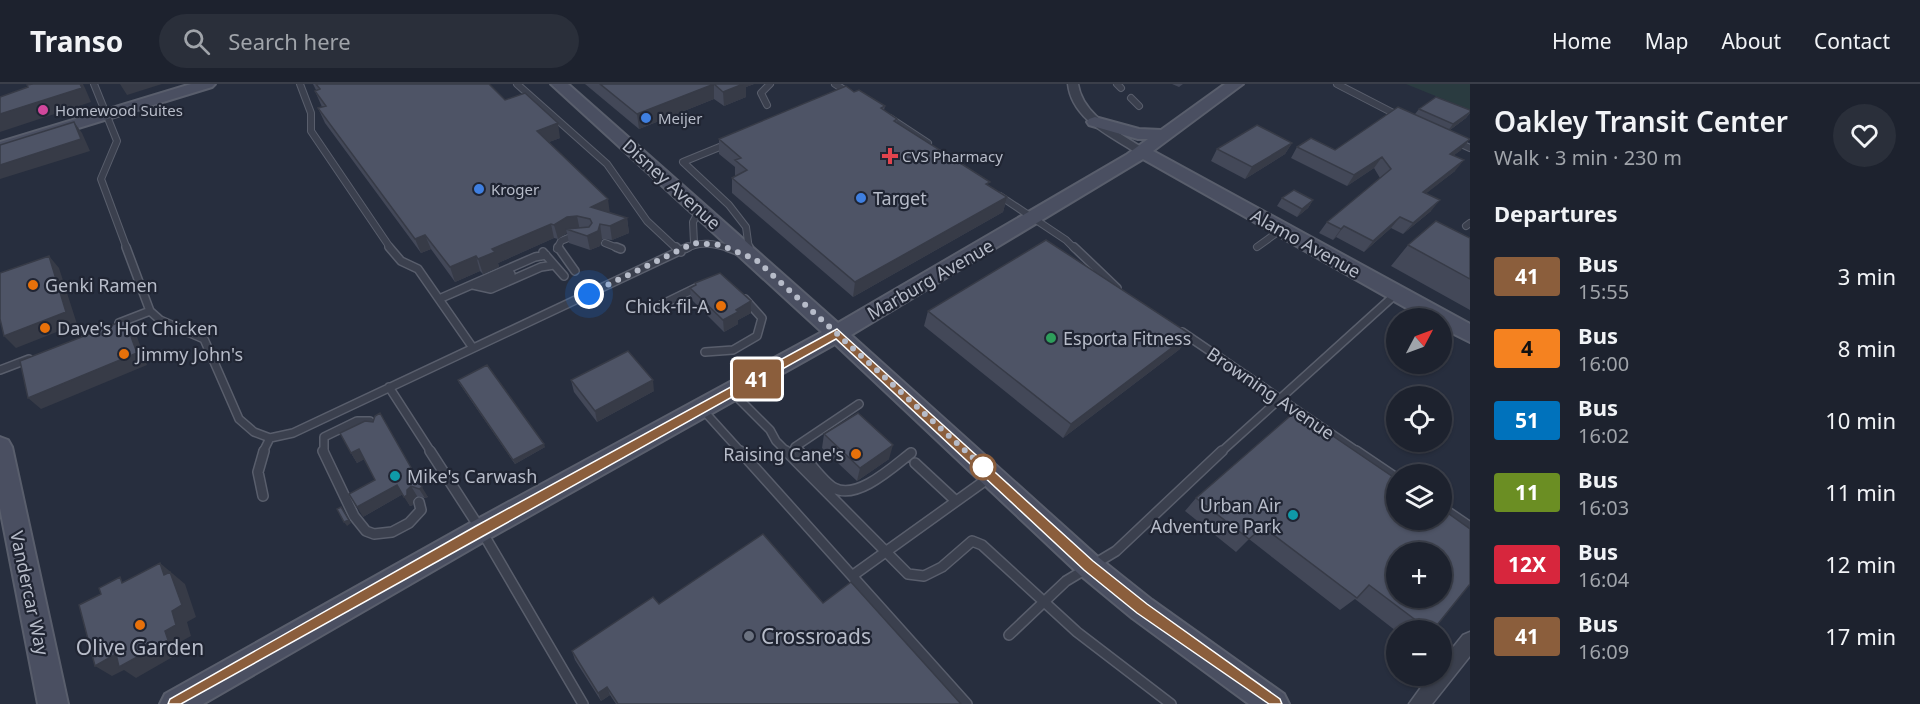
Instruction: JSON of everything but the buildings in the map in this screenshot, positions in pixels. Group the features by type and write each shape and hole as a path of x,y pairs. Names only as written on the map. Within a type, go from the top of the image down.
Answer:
{"street":[{"path":"0,147 207,84"},
{"name":"Disney Avenue","path":"559,84 753,256 1089,566 1142,609 1274,704"},
{"path":"1073,84 1073,92 1081,109 1095,122 1142,152"},
{"name":"Marburg Avenue","path":"175,704 837,333 1035,218 1142,152 1235,84"},
{"path":"1095,122 1138,134 1165,135"},
{"name":"Alamo Avenue","path":"1142,152 1470,334"},
{"name":"Vandercar Way","path":"0,447 53,704"},
{"path":"1419,704 1470,641"}],"lane":[{"path":"94,84 117,141 101,179 150,311 160,320 204,339 239,419 254,432 270,438 293,433 681,252 694,243 720,245 753,256"},
{"path":"300,84 313,120 311,131 396,256 418,269 473,348"},
{"path":"517,84 607,164 647,221 681,252"},
{"path":"767,105 761,93 770,84"},
{"path":"1337,84 1408,120"},
{"path":"834,92 837,85 857,98"},
{"path":"1131,98 1139,106"},
{"path":"882,113 910,130 936,151"},
{"path":"1449,138 1470,148"},
{"path":"738,139 683,162 729,205 746,226 753,256"},
{"path":"989,189 1066,240 1122,292"},
{"path":"694,243 693,222 700,209"},
{"path":"1257,247 1282,229"},
{"path":"575,271 557,249 561,241 578,234 583,236"},
{"path":"605,243 621,249"},
{"path":"438,299 472,285 550,260"},
{"path":"472,285 491,289 541,267 550,260"},
{"path":"550,260 564,276"},
{"path":"661,305 702,285"},
{"path":"1009,635 1066,581 1116,551 1278,398 1397,293"},
{"path":"705,352 733,351 757,336 762,318 741,294"},
{"path":"114,325 150,311"},
{"name":"Browning Avenue","path":"1177,329 1386,471"},
{"path":"0,370 41,354"},
{"path":"389,387 481,531 583,704"},
{"path":"732,392 770,430 776,441 908,574 924,576 942,567 972,541 982,545 1077,632 1171,704"},
{"path":"859,404 795,447 834,488 842,491 860,489 911,453"},
{"path":"702,408 967,704"},
{"path":"376,428 370,421 357,421 324,437 321,447 360,526 373,534 393,533 410,524 416,517 421,510 419,502"},
{"path":"263,496 257,476 259,458 270,438"},
{"path":"915,463 956,501"},
{"path":"852,576 992,476"},
{"path":"1452,515 1470,527"}],"shaded area":[{"path":"1406,84 1470,84 1470,110"}],"bus line":[{"name":"41","path":"175,704 837,333 1089,566 1142,609 1274,704"}],"place":[{"name":"Homewood Suites","path":"43,110"},
{"name":"Meijer","path":"646,118"},
{"name":"CVS Pharmacy","path":"890,156"},
{"name":"Kroger","path":"479,189"},
{"name":"Target","path":"861,198"},
{"name":"Genki Ramen","path":"33,285"},
{"name":"Chick-fil-A","path":"721,306"},
{"name":"Dave's Hot Chicken","path":"45,328"},
{"name":"Esporta Fitness","path":"1051,338"},
{"name":"Jimmy John's","path":"124,354"},
{"name":"Raising Cane's","path":"856,454"},
{"name":"Mike's Carwash","path":"395,476"},
{"name":"Urban Air Adventure Park","path":"1293,515"},
{"name":"Olive Garden","path":"140,625"},
{"name":"Crossroads","path":"749,636"}],"route":[{"path":"589,294 681,252 694,243 732,248 755,259 983,467"}]}
